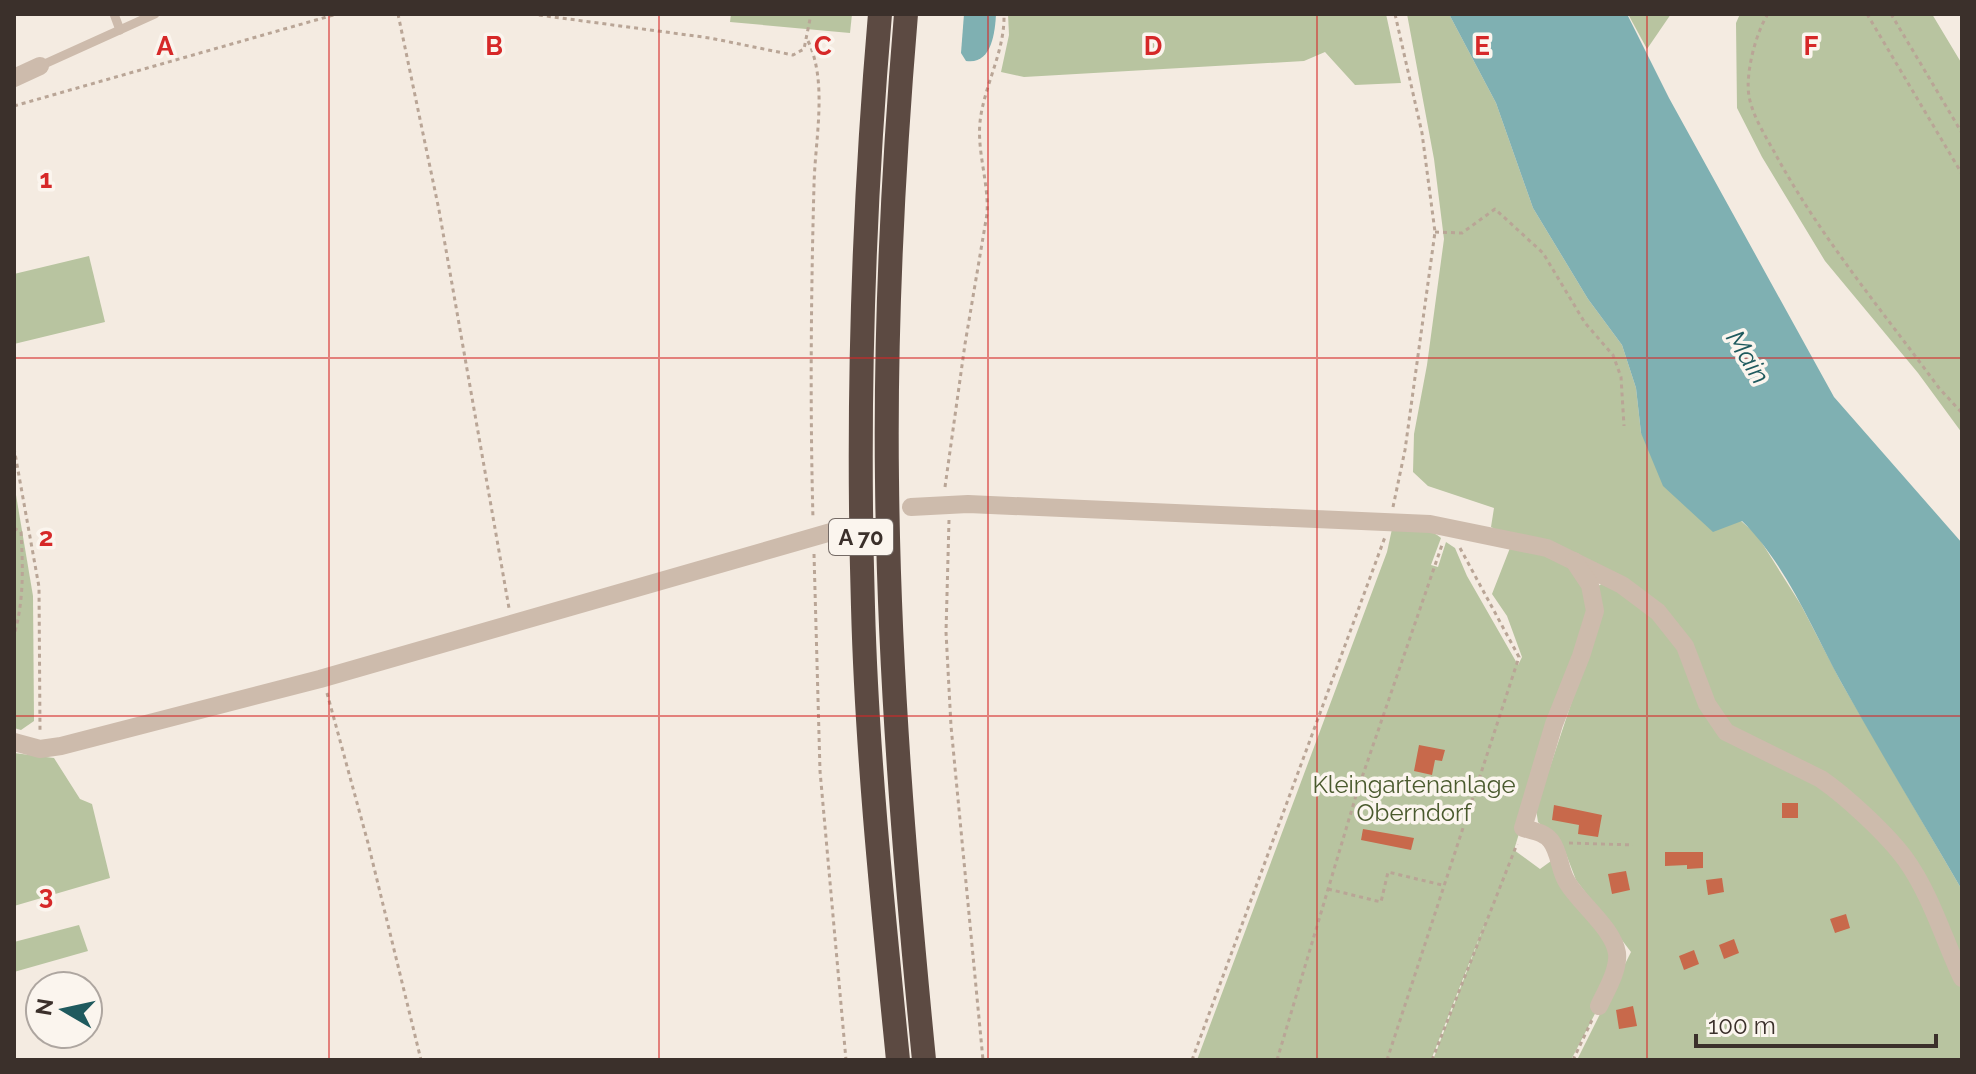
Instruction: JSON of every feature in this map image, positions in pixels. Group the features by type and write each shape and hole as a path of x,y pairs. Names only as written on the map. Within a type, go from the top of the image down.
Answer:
{"highway":[{"name":"A 70","path":"880,14 863,270 860,499 869,731 898,1060"},
{"name":"A 70","path":"906,14 891,242 887,480 896,737 924,1060"}],"street":[{"path":"14,78 40,66"},
{"path":"911,507 946,504 1390,522 1449,527 1547,548 1573,559 1622,585 1650,605 1671,626 1685,646 1707,704 1726,732 1834,788 1896,848 1915,875 1962,978"},
{"path":"14,742 40,749 76,743 320,679 838,530"},
{"path":"1573,559 1590,585 1595,611 1554,724 1523,828 1550,840 1567,882 1613,941 1617,955 1615,968 1599,1006"}],"lane":[{"path":"114,14 120,30"},
{"path":"40,66 155,14"}],"path":[{"path":"14,106 337,14"},
{"path":"398,14 439,210 512,623"},
{"path":"531,14 710,38 793,55 804,49 808,41 811,14"},
{"path":"983,1060 951,726 946,632 946,504 965,344 986,234 989,197 980,126 987,91 1001,50 1004,14"},
{"path":"1192,1060 1382,549 1405,450 1435,232 1422,133 1395,14"},
{"path":"1768,14 1759,27 1751,66 1749,94 1759,124 1797,193 1939,388 1962,413"},
{"path":"1867,14 1962,174"},
{"path":"1891,14 1962,133"},
{"path":"808,41 816,56 819,74 810,403 820,771 846,1060"},
{"path":"1435,232 1462,233 1495,209 1543,253 1585,323 1613,355 1621,377 1624,426"},
{"path":"14,448 39,587 40,749"},
{"path":"1387,1060 1519,657 1449,527"},
{"path":"1277,1060 1363,774 1449,527"},
{"path":"14,528 21,532 23,564 22,607 14,635"},
{"path":"320,679 327,694 368,843 421,1060"},
{"path":"1432,1060 1523,828"},
{"path":"1550,840 1590,845 1633,845"},
{"path":"1328,889 1381,902 1388,872 1442,885"},
{"path":"1573,1060 1599,1006"}],"green space":[{"path":"731,14 852,14 850,33 730,22"},
{"path":"1008,14 1386,14 1401,83 1355,85 1325,52 1304,61 1024,77 1001,72 1009,35"},
{"path":"1407,14 1449,14 1496,103 1533,208 1588,299 1622,345 1636,388 1641,433 1757,535 1801,605 1841,682 1962,890 1962,976 1927,899 1860,812 1726,731 1658,612 1491,527 1494,508 1428,486 1413,472 1414,434 1444,239 1434,159"},
{"path":"1628,14 1671,14 1647,49"},
{"path":"1740,14 1932,14 1962,64 1962,433 1918,373 1825,261 1762,157 1737,108 1736,23"},
{"path":"89,256 105,322 14,344 14,274"},
{"path":"14,483 33,596 34,721 21,730 14,728"},
{"name":"Kleingartenanlage Oberndorf","path":"1392,529 1424,530 1441,538 1431,565 1438,567 1446,542 1455,548 1467,576 1518,665 1522,657 1507,616 1492,594 1510,548 1571,562 1584,585 1587,610 1514,850 1540,869 1558,856 1613,941 1599,1006 1571,1060 1433,1060 1489,913 1431,1060 1197,1060 1387,552"},
{"path":"1607,581 1668,626 1715,722 1820,783 1894,851 1962,980 1962,1060 1577,1060 1631,952 1576,880 1563,846 1538,822 1536,809 1573,698 1598,586"},
{"path":"14,753 54,758 80,799 92,804 110,878 14,906"},
{"path":"79,925 88,951 14,972 14,942"}],"water":[{"path":"964,14 996,14 990,46 981,58 974,61 966,61 961,53"},
{"name":"Main","path":"1449,14 1627,14 1669,98 1834,397 1962,543 1962,890 1841,682 1785,577 1758,538 1742,521 1713,532 1663,486 1641,433 1636,388 1622,345 1588,299 1533,208 1496,103"}],"building":[{"path":"1419,745 1445,750 1442,761 1435,760 1432,775 1414,771"},
{"path":"1782,803 1798,803 1798,818 1782,818"},
{"path":"1554,805 1602,815 1598,837 1578,834 1579,825 1552,820"},
{"path":"1363,829 1414,838 1411,850 1361,840"},
{"path":"1665,852 1703,852 1703,868 1665,866"},
{"path":"1626,871 1630,890 1612,894 1608,874"},
{"path":"1722,878 1724,892 1708,895 1706,880"},
{"path":"1846,914 1850,928 1835,933 1830,919"},
{"path":"1734,939 1739,953 1724,959 1719,945"},
{"path":"1694,950 1699,964 1684,970 1679,956"},
{"path":"1633,1006 1637,1026 1619,1029 1616,1010"}]}
